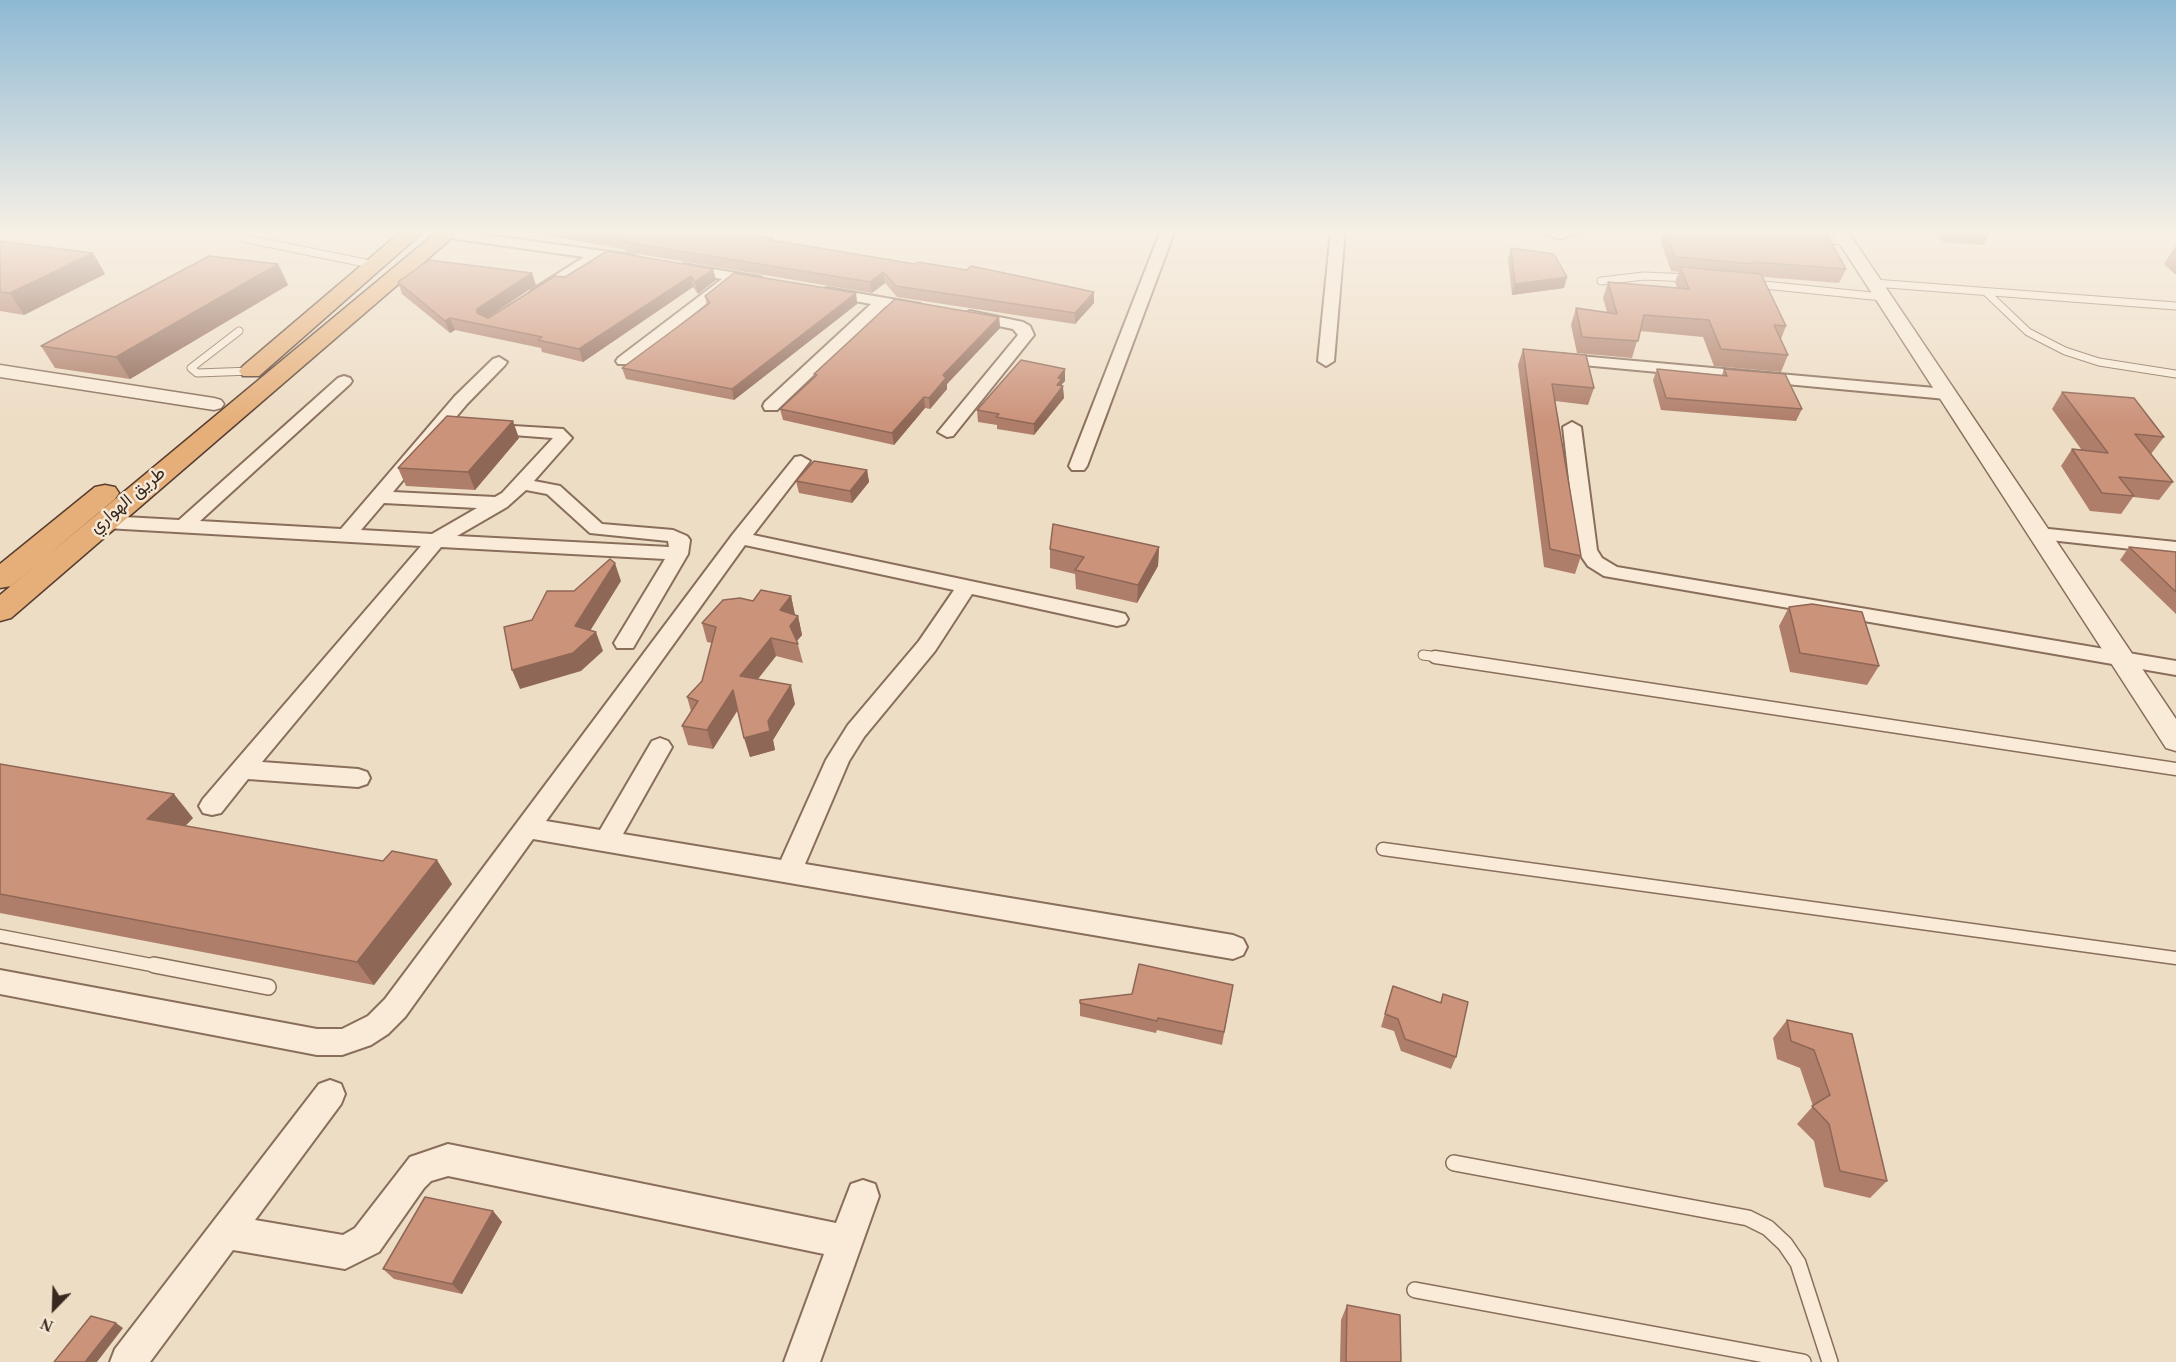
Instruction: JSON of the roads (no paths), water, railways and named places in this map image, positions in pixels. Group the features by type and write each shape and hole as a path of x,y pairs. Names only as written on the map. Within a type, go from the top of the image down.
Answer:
{"highway":[{"path":"255,382 346,294"},
{"path":"255,382 369,294"},
{"name":"طريق الهواري","path":"0,579 214,404 255,382"},
{"name":"طريق الهواري","path":"0,611 106,522 255,382"}],"street":[{"path":"520,304 536,294"},
{"path":"624,361 711,294"},
{"path":"836,294 1018,325 1025,329 1026,335 947,432"},
{"path":"1078,466 1144,294"},
{"path":"1326,361 1332,294"},
{"path":"1880,294 2176,741"},
{"path":"771,406 883,301"},
{"path":"1539,357 1946,394"},
{"path":"347,535 439,426 499,362"},
{"path":"0,371 214,404"},
{"path":"184,526 344,381"},
{"path":"212,806 436,540 500,503 523,484 562,441 562,436 552,432 439,426"},
{"path":"1572,427 1587,550 1589,556 1603,568 1631,576 2176,668"},
{"path":"0,982 317,1042 342,1042 361,1036 378,1025 394,1008 740,538 801,461"},
{"path":"523,484 554,490 597,529 677,538 681,543 678,554 625,643"},
{"path":"379,497 500,503"},
{"path":"106,522 678,554"},
{"path":"2039,534 2176,548"},
{"path":"740,538 1117,619"},
{"path":"789,872 825,788 850,741 927,646 967,587"},
{"path":"606,842 660,747"},
{"path":"242,770 358,778"},
{"path":"527,828 1233,946"},
{"path":"128,1362 330,1094"},
{"path":"227,1232 345,1252 367,1240 412,1177 421,1168 448,1160 846,1242"},
{"path":"802,1362 863,1196"}],"lane":[{"path":"1988,294 2028,332 2065,351 2099,362 2176,374"},
{"path":"2007,294 2176,306"},
{"path":"239,331 191,368 197,373 255,382"},
{"path":"1423,655 2176,769"},
{"path":"1383,849 2176,958"},
{"path":"0,936 268,987"},
{"path":"1454,1163 1748,1218 1768,1228 1785,1244 1798,1263 1830,1362"},
{"path":"1415,1290 1803,1362"}]}
